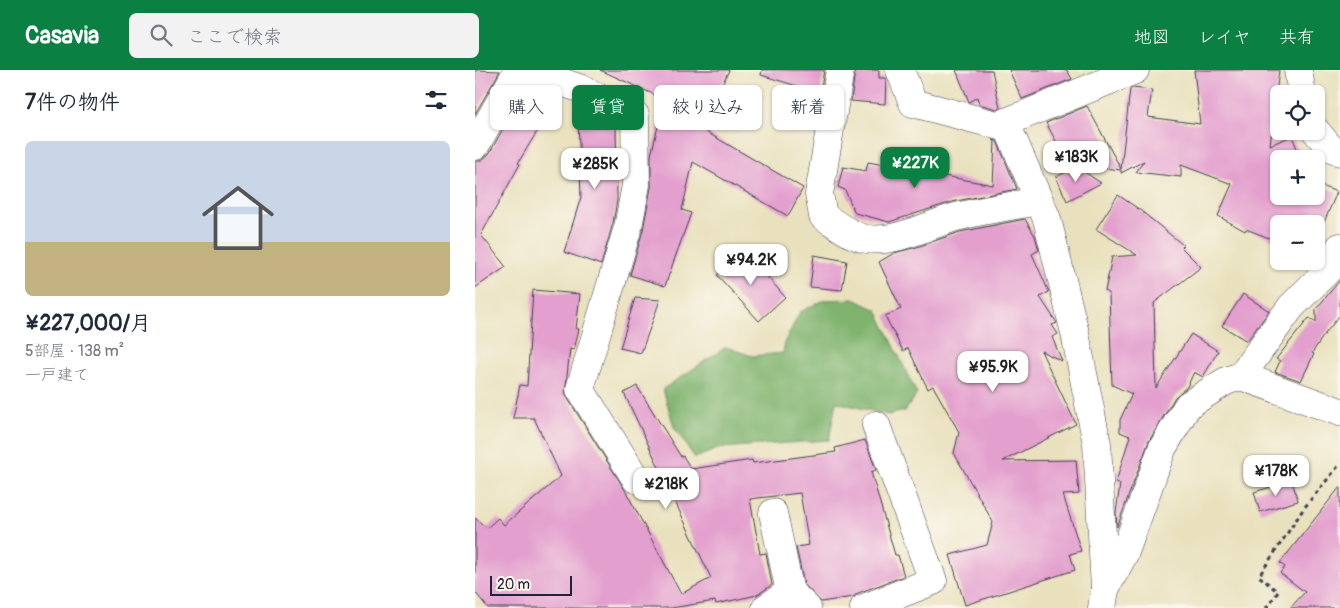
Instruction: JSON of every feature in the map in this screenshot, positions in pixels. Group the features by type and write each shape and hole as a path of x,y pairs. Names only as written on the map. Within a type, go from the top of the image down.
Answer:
{"street":[{"path":"475,146 518,70"},
{"path":"524,70 579,88 635,115 637,185 628,227 580,389 636,479"},
{"path":"840,70 819,194 823,216 865,239 886,240 955,217 1039,202"},
{"path":"901,70 913,103 1008,128 1047,219 1075,333 1097,444 1103,598"},
{"path":"999,125 1135,70"},
{"path":"1298,70 1301,85"},
{"path":"1103,598 1125,552 1162,449 1188,406 1226,381 1241,376 1291,307 1328,270 1340,247"},
{"path":"1241,376 1340,412"},
{"path":"864,608 933,581 876,426"},
{"path":"766,608 798,600 773,513"}],"path":[{"path":"1266,608 1278,592 1259,576 1304,508 1340,464"}],"green space":[{"path":"854,299 877,310 917,394 905,411 888,415 836,402 829,440 720,448 695,458 674,427 663,389 726,347 752,356 783,353 785,341 800,312 824,300"}],"building":[{"path":"475,70 500,71 492,85 490,85 475,114"},
{"path":"600,70 729,70 722,85 654,85 654,94 644,90 644,85 633,85"},
{"path":"762,70 824,70 821,85 794,85 761,75"},
{"path":"855,70 879,70 879,78 886,78 885,104 851,101"},
{"path":"956,70 992,70 1000,108 997,109 979,104 977,97 969,102"},
{"path":"1009,70 1067,70 1072,79 1022,99"},
{"path":"1194,70 1279,70 1277,85 1270,85 1270,145 1282,140 1294,140 1297,150 1270,150 1270,205 1325,205 1325,187 1337,192 1325,220 1325,215 1270,215 1270,238 1246,229 1245,231 1218,216 1232,184 1181,165 1181,177 1136,172 1144,161 1121,173 1121,170 1066,164 1046,123 1087,106 1121,169 1130,89 1152,90 1148,117 1200,124"},
{"path":"502,130 538,130 518,163 520,164 481,235 506,267 475,288 475,162 482,160 489,154"},
{"path":"578,130 616,130 617,200 613,223 601,265 564,252 581,197"},
{"path":"657,130 703,130 803,188 788,216 693,162 682,210 691,213 665,286 630,275 643,230 651,188 651,155"},
{"path":"993,140 997,141 1017,189 952,202 889,222 855,213 845,190 838,187 843,167 866,171 868,162 993,185 995,141"},
{"path":"1077,167 1101,183 1067,201 1056,177"},
{"path":"1118,195 1140,210 1183,245 1181,247 1201,267 1154,303 1156,388 1191,334 1218,351 1203,377 1194,372 1187,387 1175,397 1149,441 1117,527 1116,513 1120,484 1116,482 1130,436 1120,432 1120,420 1132,394 1112,385 1109,293 1105,291 1112,257 1137,255 1096,229"},
{"path":"1025,219 1035,236 1039,250 1032,254 1049,292 1040,297 1057,323 1052,325 1058,334 1052,337 1062,361 1041,351 1076,424 1003,461 1076,460 1079,494 1063,495 1081,551 1070,554 1075,570 965,605 950,555 987,545 993,522 954,453 959,432 933,386 928,389 908,348 903,351 885,316 901,309 879,262 894,253 960,232"},
{"path":"745,251 785,297 759,321 717,275"},
{"path":"814,255 847,261 842,290 810,287"},
{"path":"1340,280 1340,315 1312,353 1314,354 1301,381 1275,372 1280,361 1276,359 1309,318 1316,322 1316,309"},
{"path":"533,290 580,294 576,329 579,329 574,350 570,349 565,394 625,490 681,594 711,578 624,393 637,386 681,457 683,456 691,469 752,460 753,463 836,452 835,448 865,440 876,470 871,472 895,555 898,555 904,576 858,593 853,597 821,602 804,584 796,547 809,545 800,493 750,499 760,554 766,553 772,585 757,595 716,604 715,601 671,608 488,608 475,592 475,518 487,528 498,518 504,525 561,476 534,418 513,418 520,385 527,386"},
{"path":"1243,294 1269,311 1247,341 1222,326"},
{"path":"635,298 660,300 641,353 620,348"},
{"path":"1292,481 1298,501 1260,512 1254,492"},
{"path":"1340,487 1340,608 1290,608 1305,592 1280,573 1285,567 1280,563"}]}
